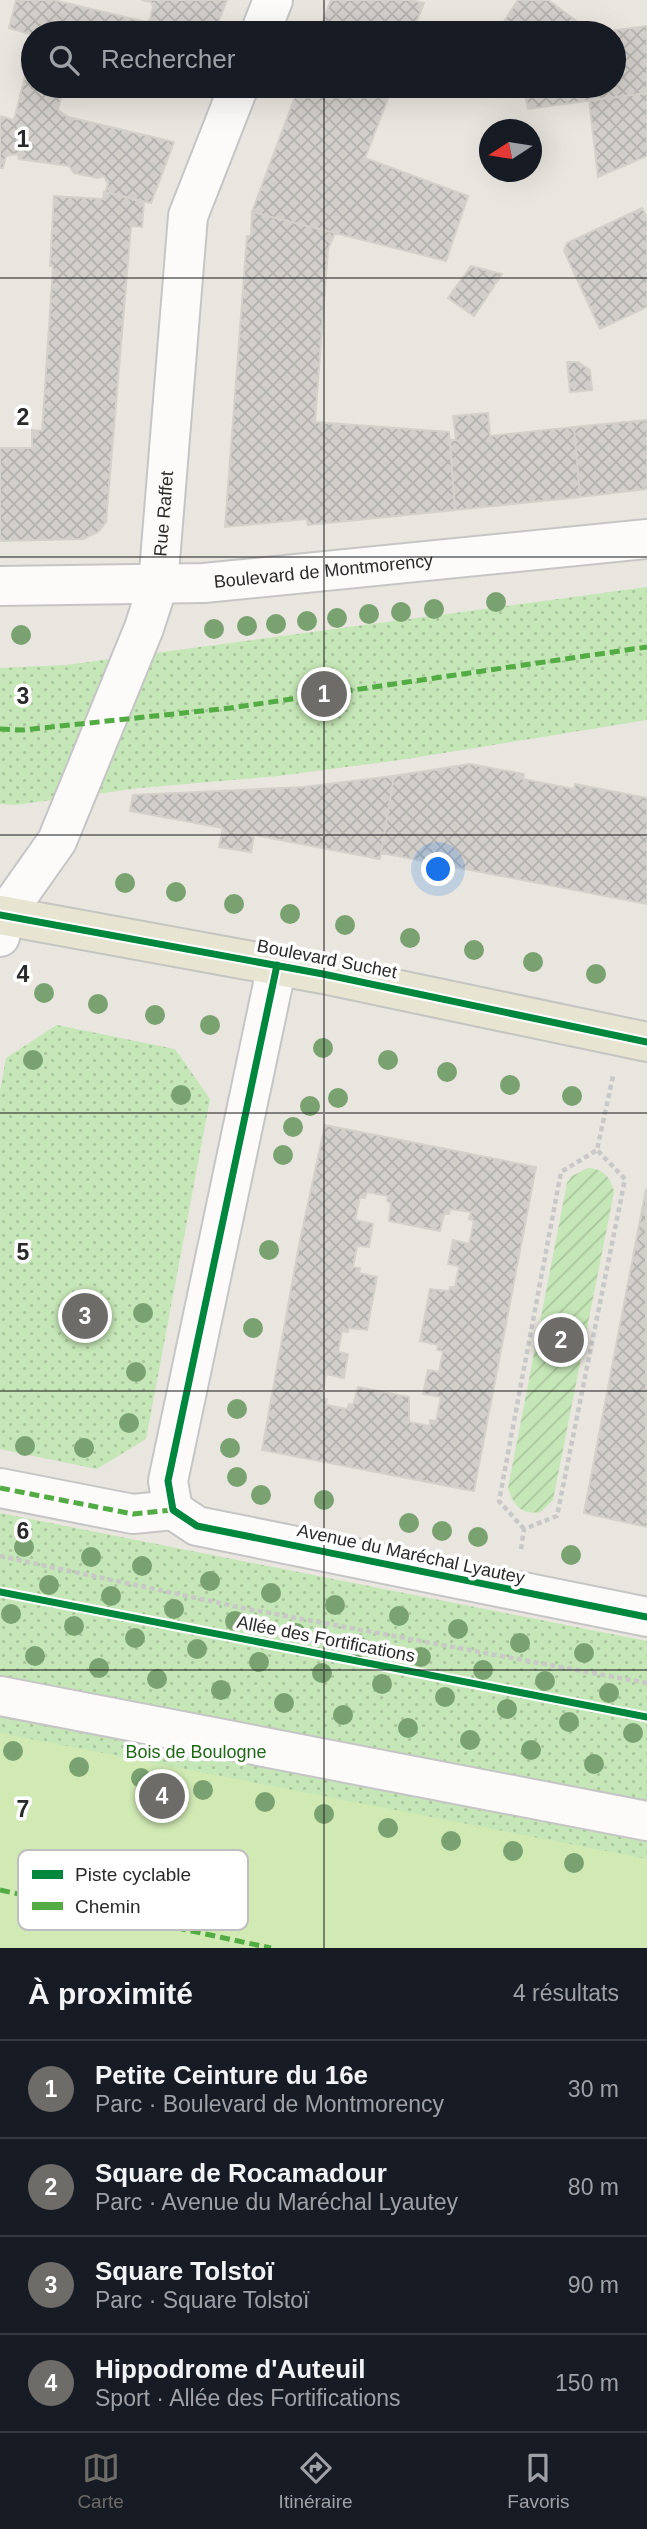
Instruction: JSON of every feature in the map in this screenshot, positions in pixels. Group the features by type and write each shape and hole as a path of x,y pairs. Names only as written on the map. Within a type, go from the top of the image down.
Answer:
{"main road":[{"name":"Boulevard Suchet","path":"1,923 277,965 633,1039"}],"street":[{"path":"265,21 273,0"},
{"name":"Rue Raffet","path":"1,923 57,841 158,585 188,216 234,98"},
{"name":"Boulevard de Montmorency","path":"0,586 158,585 647,539"},
{"path":"0,1488 134,1514 173,1510 168,1481 277,965"},
{"name":"Avenue du Maréchal Lyautey","path":"173,1510 197,1526 647,1617"},
{"path":"0,1696 647,1821"}],"path":[{"path":"524,1529 499,1501 561,1172 597,1150 633,1039"},
{"path":"524,1529 557,1516 625,1179 597,1150"},
{"path":"512,1591 524,1529"},
{"path":"0,1556 243,1608 647,1683"}],"green space":[{"path":"647,587 647,720 407,759 278,776 139,788 15,805 0,804 0,668 66,665"},
{"path":"57,1025 175,1049 210,1099 146,1439 97,1469 0,1449 0,1092 6,1058"},
{"path":"588,1168 606,1175 614,1192 553,1500 541,1512 534,1513 519,1508 508,1488 567,1183 572,1176"},
{"name":"Bois de Boulogne","path":"0,1513 647,1641 647,1948 0,1948"},
{"path":"0,1733 647,1859 647,1948 0,1948"}],"building":[{"path":"16,0 53,0 142,21 21,21 21,32 9,28"},
{"path":"141,0 227,0 219,21 148,21 153,7 151,2"},
{"path":"331,0 410,0 424,3 417,21 323,21"},
{"path":"518,0 548,0 577,21 504,21"},
{"path":"647,26 647,93 626,96 626,29"},
{"path":"21,92 21,98 61,98 58,110 68,117 174,142 151,203 105,192 108,184 104,176 98,178 74,173 69,166 19,159 17,154 6,156 3,168 0,168 0,116 14,120"},
{"path":"647,93 647,156 598,177 589,100 626,98 626,96"},
{"path":"295,98 388,98 365,158 468,196 446,261 252,212"},
{"path":"526,98 610,98 528,109"},
{"path":"104,192 144,202 142,227 131,226 106,522 98,532 83,539 0,541 0,448 32,448 32,430 42,431 53,266 50,266 54,196 103,199"},
{"path":"642,208 647,218 647,307 600,329 564,251 567,243"},
{"path":"252,212 335,233 328,249 315,422 449,432 455,510 308,525 307,519 225,527 247,236 251,236"},
{"path":"471,266 502,274 474,316 448,298"},
{"path":"567,362 578,362 590,370 592,390 570,392"},
{"path":"488,413 490,436 574,427 580,497 455,510 450,440 456,440 453,416"},
{"path":"647,420 647,489 580,497 574,427"},
{"path":"470,764 524,774 523,779 574,789 575,784 647,798 647,904 381,853 394,776"},
{"path":"394,776 380,859 254,835 251,852 219,847 223,828 130,811 133,795 303,787"},
{"path":"325,1125 536,1167 474,1491 262,1450 299,1245","holes":["367,1192 388,1196 387,1201 391,1203 389,1221 440,1231 444,1214 449,1214 450,1209 471,1212 469,1219 474,1221 469,1244 453,1240 448,1264 459,1266 455,1287 450,1287 449,1291 430,1289 420,1341 438,1345 437,1350 443,1351 439,1372 428,1370 423,1394 441,1397 436,1421 430,1420 430,1426 409,1422 409,1397 358,1387 353,1405 349,1404 347,1409 326,1405 327,1399 322,1398 326,1374 344,1378 348,1354 338,1352 342,1331 348,1332 349,1328 367,1330 377,1277 359,1273 360,1268 353,1267 357,1246 369,1247 373,1224 355,1220 360,1197 365,1198"]},
{"path":"646,1189 646,1460 647,1527 584,1513"}],"marked path":[{"path":"0,729 23,730 230,708 647,647"},
{"path":"0,1488 133,1514 173,1510"},
{"path":"0,1890 18,1894"},
{"path":"187,1930 271,1948"}],"cycle path":[{"path":"0,915 323,974 647,1042"},
{"path":"277,965 168,1481 173,1510 197,1526 647,1617"},
{"name":"Allée des Fortifications","path":"0,1592 647,1717"}],"place":[{"name":"Petite Ceinture du 16e","path":"324,694"},
{"name":"Square Tolstoï","path":"85,1316"},
{"name":"Square de Rocamadour","path":"561,1340"},
{"name":"Hippodrome d'Auteuil","path":"162,1796"}]}
